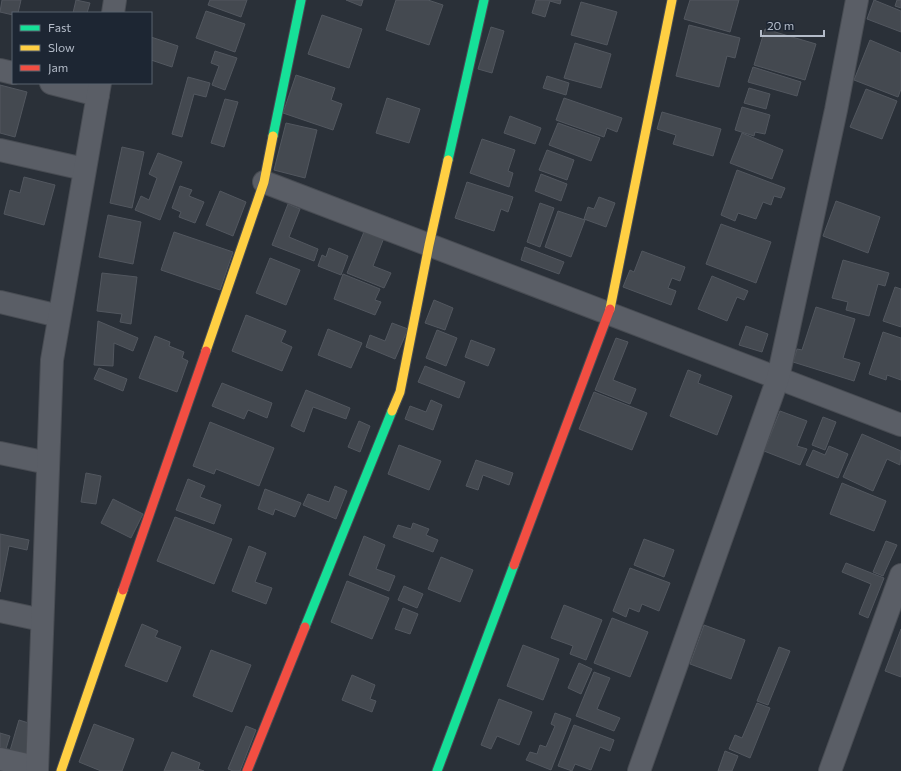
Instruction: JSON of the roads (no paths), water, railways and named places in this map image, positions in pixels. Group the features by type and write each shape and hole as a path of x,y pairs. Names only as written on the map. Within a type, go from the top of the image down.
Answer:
{"street":[{"path":"113,12 115,0"},
{"path":"61,771 264,182 301,0"},
{"path":"247,771 400,392 429,245 484,0"},
{"path":"437,771 609,314 672,0"},
{"path":"639,771 778,378 836,110 857,0"},
{"path":"0,70 12,74"},
{"path":"0,759 37,769 52,360 99,89 59,84"},
{"path":"0,150 84,169"},
{"path":"264,182 901,425"},
{"path":"0,302 59,316"},
{"path":"0,453 48,464"},
{"path":"830,771 901,575"},
{"path":"0,611 42,620"}]}
